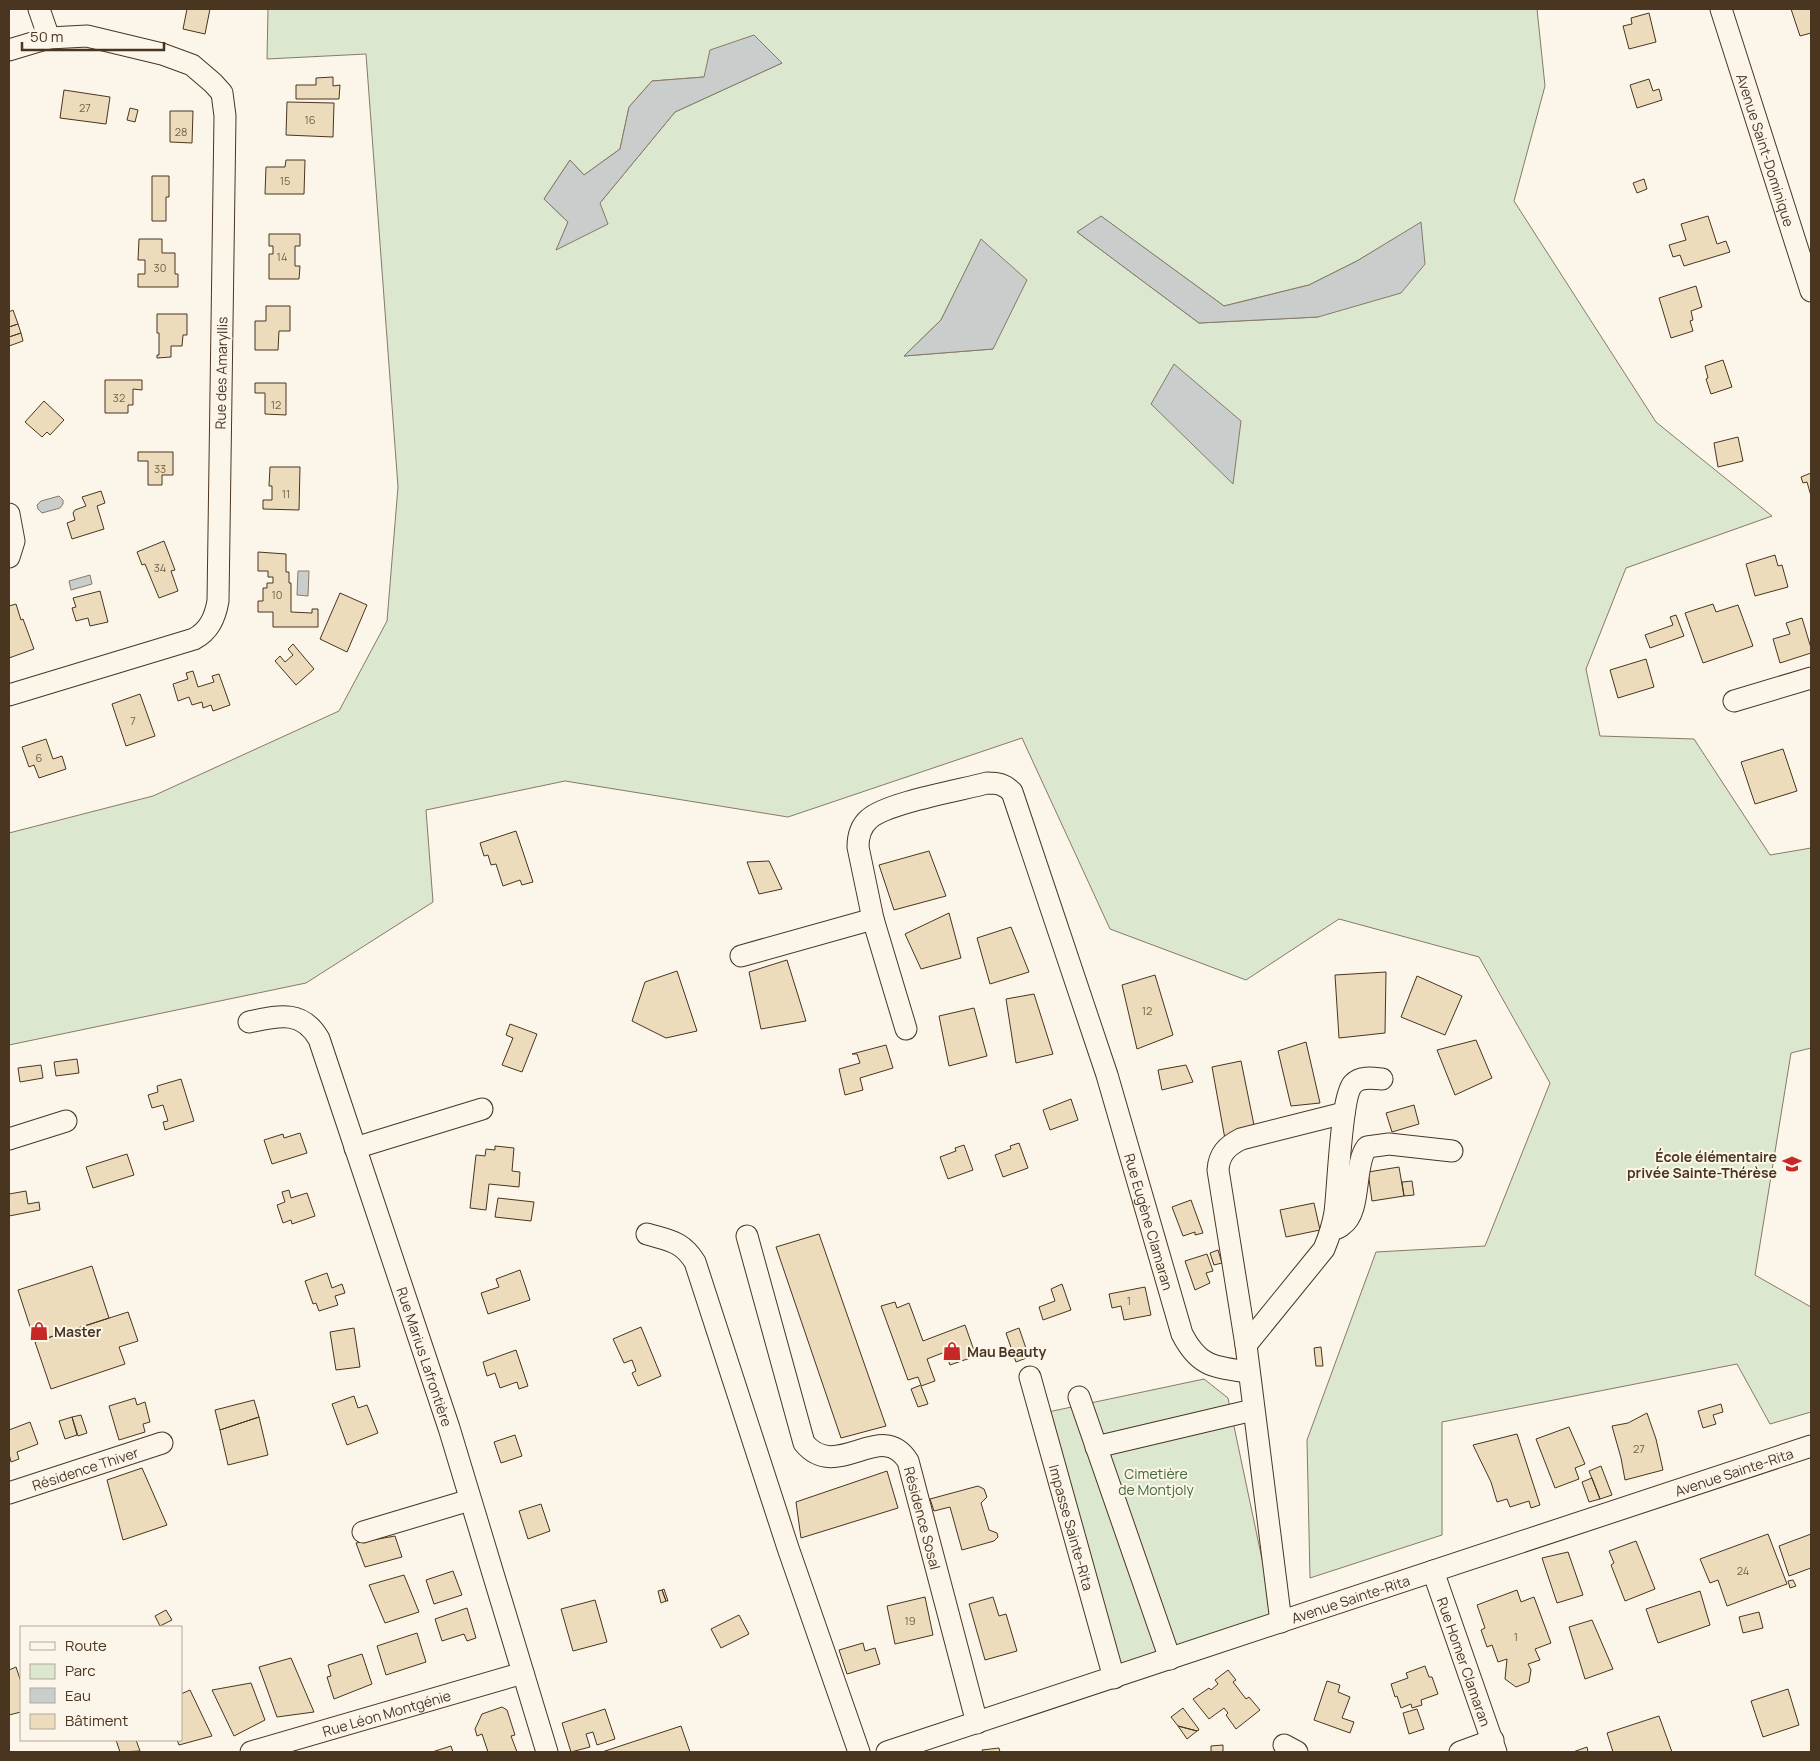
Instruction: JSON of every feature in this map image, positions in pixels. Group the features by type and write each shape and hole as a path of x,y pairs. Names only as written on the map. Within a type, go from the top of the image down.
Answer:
{"street":[{"path":"9,50 49,38 38,9"},
{"name":"Avenue Saint-Dominique","path":"1721,9 1811,291"},
{"name":"Rue des Amaryllis","path":"9,695 194,639 208,628 216,612 218,601 225,116 222,93 192,65 177,58 87,36 49,38"},
{"path":"9,514 14,542 9,557"},
{"path":"1734,701 1811,678"},
{"name":"Rue Eugène Clamaran","path":"874,918 858,847 858,838 862,827 868,819 888,808 987,783 998,783 1006,786 1012,792 1107,1074 1182,1334 1191,1350 1205,1362 1219,1368 1248,1372"},
{"path":"741,956 874,918 906,1029"},
{"name":"Rue Marius Lafrontière","path":"249,1022 286,1016 302,1022 313,1029 319,1039 448,1428 547,1752"},
{"path":"1246,1345 1320,1255 1331,1230 1335,1212 1344,1113 1348,1092 1353,1084 1366,1078 1382,1079"},
{"path":"355,1148 482,1109"},
{"path":"1281,1622 1246,1345 1218,1170 1220,1159 1227,1148 1241,1139 1344,1113"},
{"path":"9,1139 66,1121"},
{"path":"1331,1230 1344,1225 1350,1216 1356,1196 1362,1153 1367,1147 1389,1144 1452,1151"},
{"path":"647,1234 677,1243 687,1249 695,1262 788,1548 859,1752"},
{"name":"Résidence Sosal","path":"747,1236 804,1444 813,1452 830,1458 887,1445 898,1450 908,1461 978,1722"},
{"name":"Impasse Sainte-Rita","path":"1030,1377 1114,1678"},
{"path":"1079,1397 1170,1659"},
{"path":"1096,1447 1253,1410"},
{"name":"Résidence Thiver","path":"9,1493 162,1443"},
{"name":"Avenue Sainte-Rita","path":"887,1752 1811,1446"},
{"path":"363,1532 470,1500"},
{"name":"Rue Homer Clamaran","path":"1433,1571 1494,1746"},
{"name":"Rue Léon Montgénie","path":"251,1752 523,1673"},
{"path":"1460,1752 1494,1746"}],"green space":[{"path":"268,9 1537,9 1545,86 1514,201 1656,422 1772,516 1626,568 1586,669 1600,736 1694,739 1770,855 1811,848 1811,1048 1791,1053 1755,1275 1811,1307 1811,1412 1770,1424 1737,1364 1442,1422 1442,1535 1310,1578 1307,1440 1376,1252 1485,1246 1550,1083 1479,957 1339,919 1246,980 1110,929 1022,738 788,817 565,781 426,810 433,902 306,983 9,1045 9,833 153,796 339,711 387,621 398,487 366,54 267,59","holes":["782,63 675,112 600,203 557,249 568,222 544,199 570,160 584,175 620,149 629,107 652,81 704,77","1102,217 1224,306 1309,285 1357,261 1421,223 1318,317 1199,323 1077,232","981,240 993,349 904,356 941,320"]},
{"name":"Cimetière de Montjoly","path":"1204,1379 1228,1398 1274,1616 1113,1671 1048,1412"}],"water":[{"path":"754,35 782,63 675,112 600,203 608,224 556,250 568,222 544,199 570,160 584,175 620,149 629,107 652,81 704,77 710,50"},
{"path":"1101,216 1224,306 1309,285 1357,261 1421,222 1425,264 1401,293 1318,317 1199,323 1077,232"},
{"path":"981,239 1027,280 993,349 904,356 941,320"},
{"path":"1174,364 1241,421 1233,484 1151,404"},
{"path":"59,496 63,500 60,508 42,513 38,509 37,505 41,501"},
{"path":"298,571 309,571 308,596 297,595"},
{"path":"90,575 92,584 71,590 69,581"}],"building":[{"path":"187,9 210,9 205,34 183,29"},
{"path":"1791,9 1811,9 1811,33 1800,36"},
{"path":"1649,13 1656,42 1629,49 1623,26 1632,24 1631,18"},
{"path":"333,77 333,86 340,85 339,99 296,99 296,85 316,85 316,78"},
{"path":"1649,79 1653,91 1659,89 1662,100 1637,108 1630,85"},
{"path":"64,90 110,97 106,124 60,118"},
{"path":"287,102 334,103 333,137 286,135"},
{"path":"130,108 138,110 135,122 127,120"},
{"path":"170,111 193,111 192,143 170,142"},
{"path":"286,160 305,160 304,194 265,194 266,167 285,167"},
{"path":"152,176 169,176 169,197 166,197 166,221 152,221"},
{"path":"1644,179 1647,189 1637,193 1633,183"},
{"path":"1708,216 1717,244 1726,241 1730,252 1684,266 1680,255 1673,257 1669,245 1686,240 1681,224"},
{"path":"269,234 300,234 300,246 295,246 295,266 300,266 299,279 269,279 269,254 273,254 273,246 269,246"},
{"path":"139,239 162,239 162,253 175,253 175,274 178,274 178,287 138,287 138,274 145,274 145,260 138,260"},
{"path":"1696,286 1702,307 1691,311 1693,320 1690,321 1693,331 1671,338 1659,298"},
{"path":"266,306 290,306 290,331 279,331 278,350 255,350 255,321 266,321"},
{"path":"13,310 18,324 9,327 9,312"},
{"path":"157,314 187,314 187,335 183,335 182,346 171,346 171,357 157,358 157,355 159,355 159,333 157,333"},
{"path":"18,324 21,333 9,337 9,327"},
{"path":"21,333 23,341 9,346 9,337"},
{"path":"1723,360 1732,387 1711,394 1706,379 1708,378 1705,366"},
{"path":"105,380 142,380 142,390 133,389 133,405 128,405 128,413 105,413"},
{"path":"255,383 286,383 286,415 265,414 265,393 255,393"},
{"path":"44,401 64,420 50,435 47,432 42,437 25,422"},
{"path":"1738,437 1743,461 1718,467 1714,443"},
{"path":"138,452 173,452 173,475 162,475 162,485 148,485 148,461 138,461"},
{"path":"270,467 300,467 299,510 263,509 263,500 272,500 272,486 269,486"},
{"path":"1811,473 1811,496 1807,482 1803,483 1801,477"},
{"path":"101,491 105,503 97,506 104,529 72,539 67,523 75,520 73,513 75,510 86,506 82,497"},
{"path":"164,541 175,570 171,571 178,591 159,598 145,564 142,565 137,552"},
{"path":"258,552 286,554 286,572 289,572 289,583 291,583 291,612 312,613 312,609 318,609 318,627 273,627 273,612 258,612 258,601 263,601 263,588 267,588 267,583 273,583 273,577 268,577 268,571 258,571"},
{"path":"1775,555 1778,566 1782,565 1788,587 1755,596 1746,564"},
{"path":"100,591 108,622 90,626 88,618 76,621 72,608 76,607 73,598"},
{"path":"340,593 367,605 347,652 320,639"},
{"path":"16,604 34,649 9,658 9,606"},
{"path":"1713,604 1716,612 1738,605 1753,646 1703,663 1685,613"},
{"path":"1676,615 1684,636 1650,648 1645,635 1673,625 1670,617"},
{"path":"1802,618 1811,653 1780,663 1773,639 1790,634 1786,623"},
{"path":"293,644 314,669 296,685 275,661 280,656 285,662 293,655 288,649"},
{"path":"1646,659 1654,687 1618,698 1610,670"},
{"path":"193,671 198,687 214,682 212,676 219,674 230,705 213,711 211,705 203,708 202,702 192,705 189,697 178,701 173,684 188,679 186,673"},
{"path":"140,694 155,736 126,746 112,704"},
{"path":"46,739 53,759 62,756 66,769 39,778 34,765 29,767 22,747"},
{"path":"1783,749 1797,791 1755,804 1741,762"},
{"path":"516,831 533,882 522,885 520,880 503,886 496,864 491,865 488,855 484,856 480,843"},
{"path":"929,851 946,896 894,910 879,865"},
{"path":"769,861 782,889 759,894 747,862"},
{"path":"949,913 961,958 921,969 905,934"},
{"path":"1011,927 1029,972 990,984 977,938"},
{"path":"787,960 806,1021 761,1029 749,972"},
{"path":"677,971 697,1031 666,1038 632,1021 645,982"},
{"path":"1386,972 1385,1033 1339,1038 1335,975"},
{"path":"1155,975 1173,1035 1137,1049 1122,985"},
{"path":"1417,976 1462,996 1445,1035 1401,1017"},
{"path":"1034,994 1053,1054 1016,1063 1006,999"},
{"path":"974,1008 987,1056 949,1066 939,1016"},
{"path":"510,1024 537,1034 522,1072 502,1065 513,1038 506,1035"},
{"path":"1476,1040 1492,1078 1455,1095 1437,1050"},
{"path":"1306,1042 1320,1103 1291,1106 1278,1051"},
{"path":"886,1045 893,1068 860,1078 863,1090 845,1095 839,1069 860,1063 857,1054 852,1054"},
{"path":"77,1059 79,1073 56,1076 54,1062"},
{"path":"1241,1061 1255,1130 1225,1139 1212,1067"},
{"path":"41,1065 43,1078 20,1082 18,1068"},
{"path":"1186,1065 1193,1082 1162,1090 1158,1070"},
{"path":"181,1079 194,1121 165,1130 163,1122 168,1121 163,1105 152,1108 148,1095 158,1092 157,1086"},
{"path":"1071,1099 1078,1120 1050,1130 1043,1110"},
{"path":"1414,1105 1419,1124 1392,1132 1386,1113"},
{"path":"300,1133 307,1153 272,1164 264,1140 283,1134 284,1138"},
{"path":"1019,1143 1028,1168 1003,1177 995,1155 1011,1149 1010,1146"},
{"path":"964,1145 973,1170 948,1179 940,1157 956,1151 955,1148"},
{"path":"495,1146 514,1148 512,1171 520,1172 519,1187 489,1184 486,1210 470,1208 476,1155 485,1156 486,1149 495,1150"},
{"path":"127,1154 134,1175 93,1188 86,1167"},
{"path":"1399,1167 1404,1196 1372,1201 1368,1172"},
{"path":"1412,1181 1414,1195 1404,1196 1402,1182"},
{"path":"289,1190 291,1198 307,1193 315,1216 292,1224 291,1220 283,1223 277,1205 285,1202 282,1192"},
{"path":"26,1191 28,1204 39,1202 40,1210 9,1216 9,1194"},
{"path":"498,1198 534,1202 531,1221 495,1217"},
{"path":"1191,1200 1203,1233 1195,1235 1195,1232 1183,1236 1172,1207"},
{"path":"1314,1203 1320,1230 1286,1237 1280,1210"},
{"path":"819,1234 886,1426 841,1438 776,1247"},
{"path":"1218,1250 1222,1263 1214,1265 1210,1253"},
{"path":"1207,1254 1213,1271 1206,1273 1210,1283 1195,1290 1185,1261"},
{"path":"92,1266 109,1318 35,1342 18,1290"},
{"path":"520,1270 530,1300 488,1314 481,1293 499,1287 496,1279"},
{"path":"327,1273 332,1288 342,1284 345,1293 335,1296 338,1305 319,1311 316,1303 313,1304 305,1281"},
{"path":"1062,1284 1071,1310 1043,1320 1039,1307 1055,1301 1051,1289"},
{"path":"1145,1287 1151,1315 1124,1320 1121,1306 1112,1308 1109,1294"},
{"path":"895,1302 897,1308 909,1303 923,1341 965,1325 976,1356 950,1365 945,1352 927,1359 935,1381 921,1386 928,1404 918,1407 911,1389 921,1385 918,1377 908,1380 881,1306"},
{"path":"128,1312 138,1341 119,1347 125,1364 51,1389 35,1342"},
{"path":"641,1327 661,1376 638,1386 632,1373 636,1371 632,1360 624,1363 613,1339"},
{"path":"354,1328 360,1367 336,1370 330,1332"},
{"path":"1019,1328 1029,1357 1016,1362 1006,1333"},
{"path":"1321,1347 1323,1366 1316,1366 1314,1348"},
{"path":"516,1350 528,1386 519,1389 517,1382 500,1388 495,1373 487,1376 483,1362"},
{"path":"354,1396 358,1408 367,1405 378,1433 347,1445 332,1404"},
{"path":"135,1398 137,1405 145,1402 150,1422 143,1424 145,1432 119,1440 109,1406"},
{"path":"254,1400 259,1417 220,1430 215,1410"},
{"path":"1721,1404 1723,1412 1713,1415 1716,1424 1703,1428 1698,1411"},
{"path":"1647,1413 1656,1439 1663,1470 1625,1480 1612,1426 1628,1423"},
{"path":"81,1415 87,1433 78,1436 72,1417"},
{"path":"72,1417 77,1435 65,1439 59,1421"},
{"path":"259,1417 268,1455 228,1465 220,1430"},
{"path":"30,1422 38,1444 17,1452 19,1459 11,1462 9,1430"},
{"path":"1569,1427 1585,1464 1575,1468 1579,1479 1555,1488 1536,1439"},
{"path":"1517,1434 1540,1505 1531,1508 1529,1501 1510,1507 1507,1499 1497,1502 1491,1482 1473,1445"},
{"path":"515,1435 522,1456 501,1463 494,1442"},
{"path":"1601,1466 1612,1495 1600,1499 1589,1471"},
{"path":"142,1468 167,1525 123,1540 107,1480"},
{"path":"887,1471 898,1508 801,1538 796,1502"},
{"path":"1592,1478 1600,1499 1589,1502 1582,1482"},
{"path":"978,1486 984,1489 987,1497 981,1503 989,1530 997,1533 998,1537 994,1541 962,1550 950,1507 934,1511 930,1499"},
{"path":"541,1504 550,1531 528,1539 519,1511"},
{"path":"1768,1534 1787,1584 1727,1606 1718,1580 1710,1583 1700,1559"},
{"path":"1811,1534 1811,1568 1789,1576 1779,1546"},
{"path":"395,1536 402,1557 365,1567 356,1543"},
{"path":"1636,1541 1655,1589 1625,1601 1611,1565 1614,1563 1609,1551"},
{"path":"1568,1552 1583,1595 1557,1603 1542,1558"},
{"path":"453,1571 462,1595 434,1604 426,1580"},
{"path":"404,1575 419,1612 385,1623 369,1585"},
{"path":"1793,1580 1796,1586 1790,1588 1788,1581"},
{"path":"664,1589 668,1601 666,1601 662,1590"},
{"path":"662,1590 666,1601 661,1603 658,1591"},
{"path":"1517,1590 1521,1602 1534,1597 1551,1643 1535,1649 1540,1660 1528,1664 1531,1670 1529,1682 1516,1687 1505,1679 1507,1659 1498,1662 1492,1645 1487,1647 1481,1630 1485,1628 1477,1605"},
{"path":"1700,1591 1710,1625 1658,1643 1646,1609"},
{"path":"925,1597 933,1635 895,1644 887,1606"},
{"path":"993,1597 999,1616 1006,1614 1017,1651 985,1660 969,1604"},
{"path":"595,1600 607,1642 573,1651 561,1609"},
{"path":"467,1608 476,1638 467,1641 464,1634 442,1641 435,1619"},
{"path":"166,1610 172,1620 160,1626 155,1616"},
{"path":"1759,1612 1763,1628 1743,1633 1739,1617"},
{"path":"739,1615 749,1634 721,1648 711,1629"},
{"path":"1592,1620 1613,1669 1585,1679 1569,1627"},
{"path":"417,1633 426,1662 386,1675 377,1646"},
{"path":"863,1643 865,1651 875,1648 880,1664 847,1674 839,1650"},
{"path":"362,1654 372,1684 334,1699 327,1677 331,1676 328,1665"},
{"path":"291,1658 314,1712 277,1717 259,1667"},
{"path":"1425,1666 1429,1677 1432,1677 1438,1694 1421,1700 1422,1705 1412,1708 1411,1704 1401,1708 1391,1684 1408,1678 1406,1673"},
{"path":"16,1667 20,1679 20,1712 9,1715 9,1670"},
{"path":"1228,1670 1236,1680 1233,1682 1246,1699 1249,1697 1260,1710 1236,1729 1226,1715 1228,1713 1224,1708 1209,1719 1193,1699 1209,1688 1211,1690 1218,1684 1215,1680"},
{"path":"1327,1681 1340,1685 1338,1692 1350,1697 1342,1718 1354,1722 1350,1733 1314,1720"},
{"path":"251,1683 265,1720 234,1736 212,1690"},
{"path":"1788,1689 1799,1725 1763,1737 1751,1701"},
{"path":"190,1690 212,1736 179,1745 177,1741 182,1741 182,1694"},
{"path":"502,1707 507,1710 515,1735 511,1736 517,1752 488,1752 482,1734 477,1736 475,1729 482,1714"},
{"path":"1183,1708 1199,1730 1178,1726 1171,1717"},
{"path":"605,1709 615,1739 597,1745 593,1732 586,1734 590,1747 571,1752 562,1723"},
{"path":"1417,1709 1424,1729 1409,1734 1403,1713"},
{"path":"1659,1716 1672,1752 1613,1752 1607,1733"},
{"path":"681,1726 690,1752 602,1752"},
{"path":"1178,1726 1197,1731 1187,1739"},
{"path":"116,1741 136,1741 140,1751 120,1752"},
{"path":"1223,1745 1223,1752 1211,1752 1211,1746"},
{"path":"451,1746 453,1752 432,1752"},
{"path":"1587,1747 1588,1752 1573,1752"},
{"path":"999,1748 1000,1752 983,1752 982,1750"}],"place":[{"name":"École élémentaire privée Sainte-Thérèse","path":"1792,1164"},
{"name":"Master","path":"39,1331"},
{"name":"Mau Beauty","path":"952,1351"}]}
